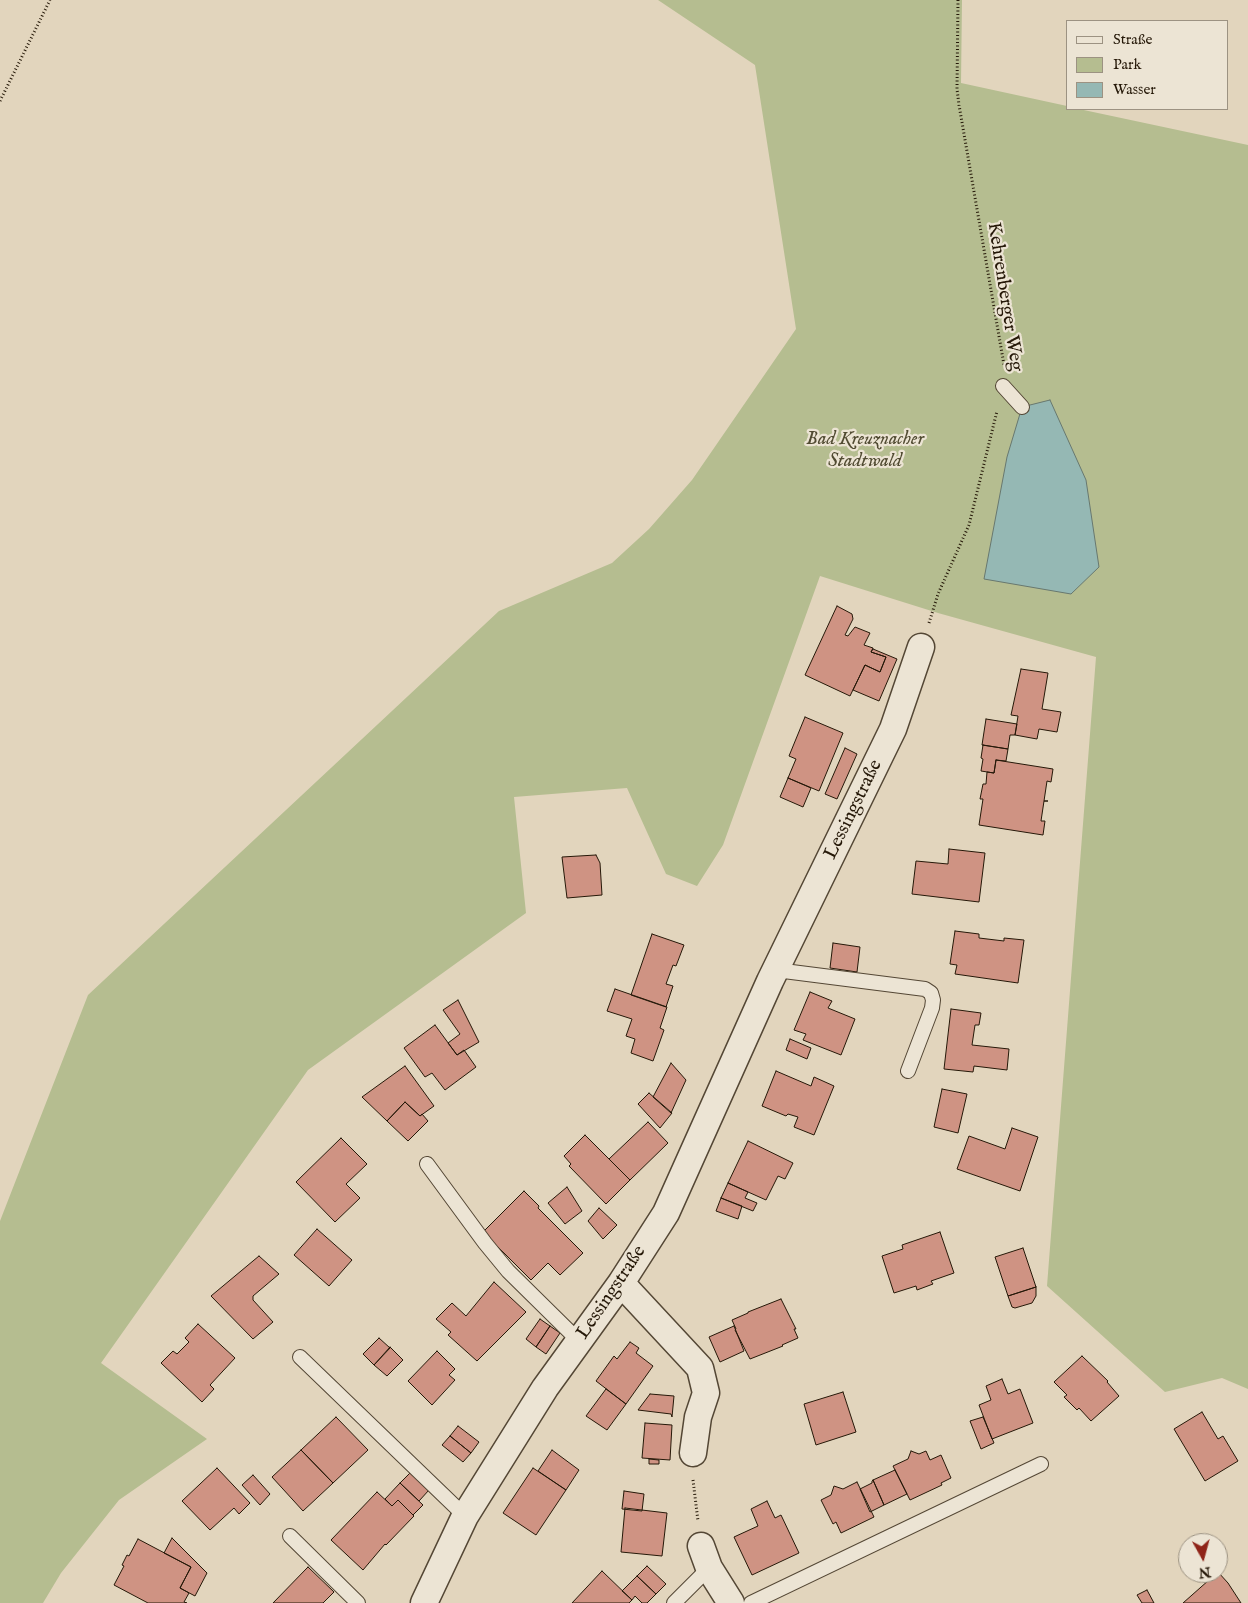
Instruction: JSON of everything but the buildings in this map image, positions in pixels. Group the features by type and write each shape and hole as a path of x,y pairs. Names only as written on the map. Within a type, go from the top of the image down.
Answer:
{"street":[{"name":"Lessingstraße","path":"424,1603 465,1516 545,1388 621,1283 666,1213 776,970 893,729 921,647"},
{"path":"621,1283 700,1368 706,1393 698,1417 692,1453"},
{"path":"705,1557 731,1603"}],"lane":[{"path":"1003,386 1022,407"},
{"path":"776,970 925,989 931,993 933,1000 932,1008 908,1071"},
{"path":"427,1164 508,1271 579,1341"},
{"path":"300,1357 465,1516"},
{"path":"752,1603 1041,1464"},
{"path":"290,1536 358,1603"},
{"path":"674,1603 705,1557"}],"path":[{"path":"0,102 50,0"},
{"name":"Kehrenberger Weg","path":"921,647 938,594 969,525 1003,386 1004,368 957,89 958,0"},
{"path":"692,1453 693,1484 705,1557"}],"green space":[{"name":"Bad Kreuznacher Stadtwald","path":"658,0 962,0 961,83 1066,106 1066,110 1084,110 1248,145 1248,1389 1222,1378 1165,1392 1047,1286 1096,657 938,613 820,576 723,845 697,886 666,874 627,788 514,797 526,913 308,1070 101,1363 207,1439 119,1500 61,1573 43,1603 0,1603 0,1221 88,995 499,611 612,563 649,529 692,480 796,329 755,65"}],"water":[{"path":"1050,400 1086,480 1099,567 1071,594 984,579 1007,457 1022,407"}]}
